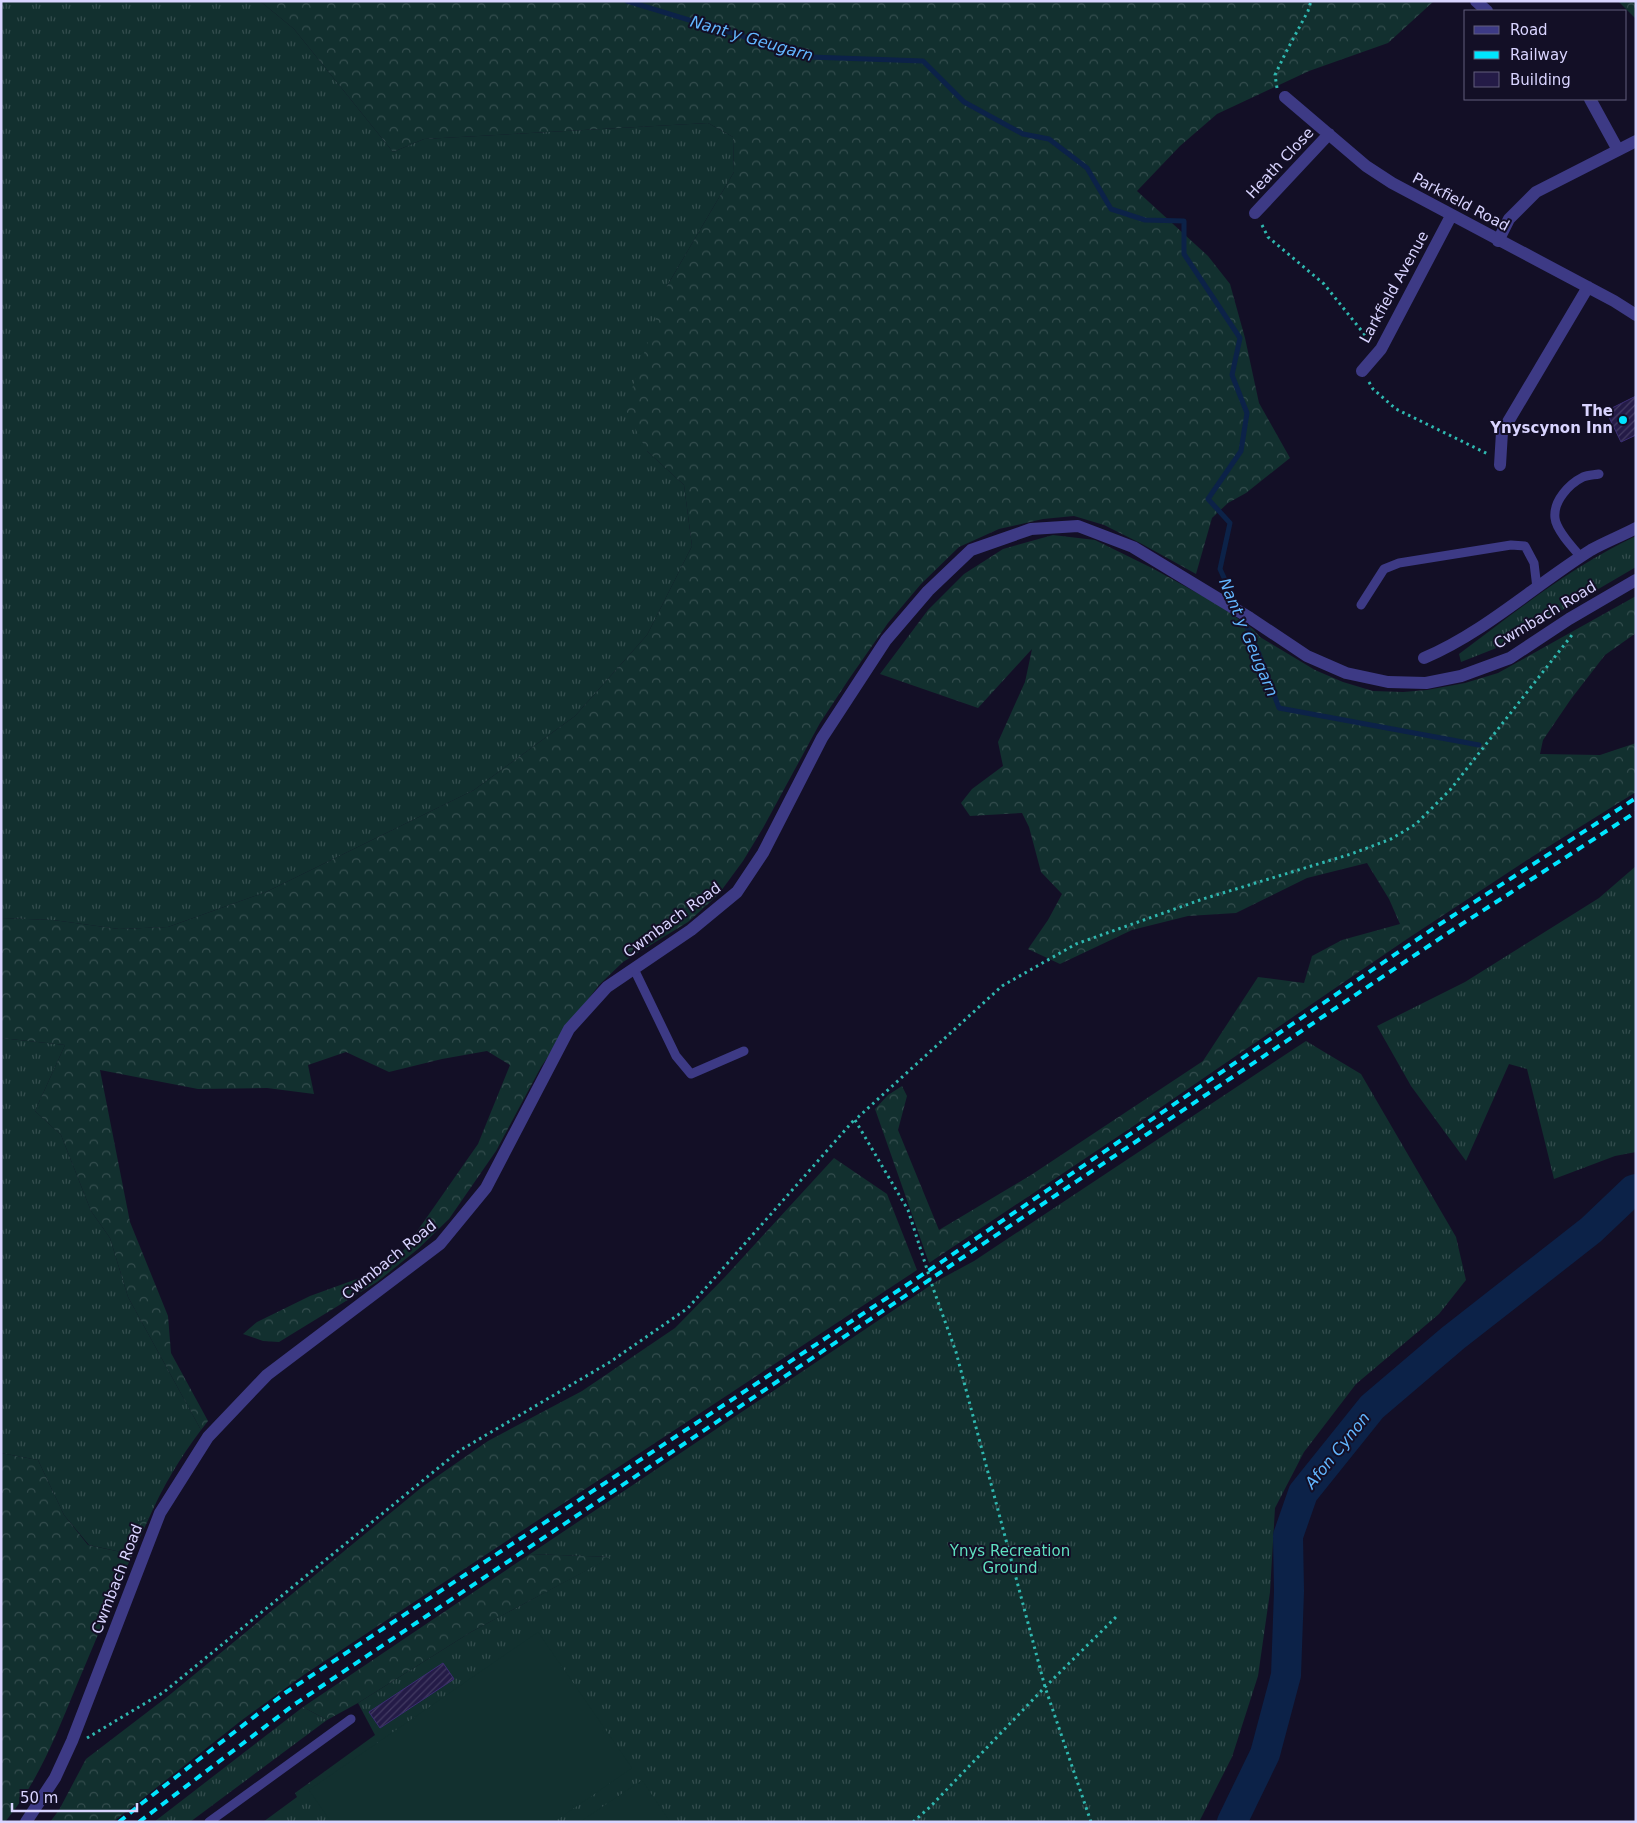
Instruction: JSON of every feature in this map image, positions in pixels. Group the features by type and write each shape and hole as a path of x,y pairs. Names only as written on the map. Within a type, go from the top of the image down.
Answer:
{"street":[{"path":"1476,1 1486,10"},
{"name":"Parkfield Road","path":"1285,97 1366,166 1392,183 1498,241 1588,287 1636,315"},
{"path":"1591,100 1618,150"},
{"name":"Heath Close","path":"1256,214 1329,134"},
{"path":"1498,241 1509,220 1536,192 1636,141"},
{"name":"Larkfield Avenue","path":"1362,372 1379,351 1451,216"},
{"path":"1496,460 1502,432 1588,287"},
{"name":"Cwmbach Road","path":"26,1822 55,1778 72,1741 160,1513 208,1437 267,1375 440,1244 486,1188 569,1029 607,987 691,930 737,892 763,853 822,738 886,640 928,591 971,550 1031,529 1078,526 1133,547 1250,618 1307,656 1346,673 1388,682 1426,683 1461,676 1510,658 1569,619 1636,580"},
{"name":"Cwmbach Road","path":"1424,658 1443,650 1481,626 1592,550 1636,528"}],"lane":[{"path":"1581,557 1563,534 1555,518 1557,505 1562,494 1583,477 1599,474"},
{"path":"1361,605 1384,569 1398,563 1512,545 1524,546 1534,563 1537,588"},
{"path":"634,969 676,1056 691,1074 744,1051"},
{"path":"209,1822 351,1719"}],"path":[{"path":"1285,97 1277,88 1275,75 1308,12 1311,1"},
{"path":"1256,214 1268,237 1324,284 1379,351"},
{"path":"1362,372 1373,389 1396,409 1496,460"},
{"path":"72,1741 90,1738 164,1692 459,1451 610,1362 688,1308 855,1120 1002,986 1076,944 1202,899 1351,854 1391,839 1416,824 1450,790 1576,631 1569,619"},
{"path":"855,1120 908,1210 956,1352 1045,1687 1091,1822"},
{"path":"913,1822 1117,1616"}],"green space":[{"path":"1,1 260,1 294,29 393,152 424,139 708,123 733,137 734,172 667,286 647,451 684,485 692,546 647,635 575,716 474,790 266,892 168,927 119,929 53,920 1,918"},
{"path":"260,1 1434,1 1388,43 1309,71 1217,114 1180,146 1137,191 1208,256 1230,284 1245,338 1259,403 1290,458 1246,493 1228,503 1212,518 1196,574 1104,525 1074,516 1043,519 999,529 959,547 921,584 888,623 849,679 820,723 743,861 718,895 688,922 623,962 599,985 541,1067 496,1151 449,1219 418,1249 377,1282 279,1342 263,1341 243,1334 257,1322 310,1296 365,1276 404,1250 478,1144 510,1065 487,1051 442,1059 389,1072 346,1052 308,1065 314,1094 267,1088 198,1089 100,1070 130,1222 168,1316 171,1353 208,1421 201,1430 128,1297 110,1238 91,1211 61,1135 35,1111 65,1045 1,1038 1,918 53,920 119,929 168,927 266,892 474,790 575,716 647,635 692,546 684,485 647,451 625,409 667,286 734,172 733,137 708,123 424,139 393,152 294,29"},
{"path":"1618,1 1636,1 1636,19"},
{"path":"1053,535 1095,540 1152,568 1217,604 1253,629 1260,637 1315,670 1343,682 1373,691 1403,692 1427,690 1465,683 1498,673 1636,596 1636,633 1605,655 1571,699 1543,740 1540,754 1600,755 1636,743 1636,792 1527,860 1407,939 929,1263 875,1109 888,1095 902,1086 907,1096 898,1130 939,1230 1031,1175 1203,1061 1258,977 1304,983 1312,956 1342,940 1400,924 1389,899 1367,863 1307,878 1236,913 1188,916 1132,930 1060,964 1028,949 1048,920 1062,894 1041,872 1029,827 1022,813 970,816 961,803 972,789 1003,766 998,742 1025,682 1032,649 978,708 880,674 928,610 964,574 1003,549"},
{"path":"1636,536 1636,567 1499,647 1461,662 1459,654 1523,606 1589,561"},
{"path":"1636,866 1636,1152 1615,1156 1554,1179 1527,1069 1509,1064 1466,1161 1411,1086 1377,1026 1465,982 1599,898"},
{"path":"1,1038 65,1045 35,1111 61,1135 91,1211 110,1238 128,1297 201,1430 172,1472 149,1518 138,1522 121,1552 89,1545 64,1515 38,1460 1,1453"},
{"name":"Ynys Recreation Ground","path":"1306,1041 1361,1074 1456,1237 1466,1280 1439,1314 1356,1384 1304,1452 1275,1508 1270,1592 1258,1676 1232,1757 1199,1822 263,1822 297,1797 295,1793 375,1735 358,1703 471,1632 611,1557 530,1554 937,1281 974,1261"},
{"path":"834,1158 887,1194 917,1270 305,1674 242,1720 113,1822 50,1822 59,1810 86,1759 167,1697 422,1487 488,1441 582,1391 675,1328 724,1278"},
{"path":"1,1453 38,1460 64,1515 88,1545 121,1552 138,1522 149,1518 46,1757 28,1790 5,1822 1,1822"},
{"path":"530,1554 612,1557 471,1632 358,1703 327,1720 303,1707"},
{"path":"538,1632 632,1768 554,1822 331,1822 309,1790"},
{"path":"303,1707 327,1720 190,1822 154,1822"},
{"path":"642,1780 670,1822 580,1822"}],"building":[{"name":"The Ynyscynon Inn","path":"1636,396 1636,435 1621,442 1606,411"},
{"path":"443,1663 454,1679 380,1728 369,1712"}],"waterway":[{"name":"Nant y Geugarn","path":"627,1 810,57 923,61 964,102 1023,134 1049,139 1087,168 1111,209 1145,220 1184,221 1184,254 1240,338 1232,375 1247,413 1241,451 1208,499 1230,523 1220,569 1238,608"},
{"name":"Nant y Geugarn","path":"1243,618 1279,708 1479,745"},
{"name":"Afon Cynon","path":"1232,1822 1265,1754 1286,1675 1289,1591 1288,1536 1303,1493 1372,1407 1453,1338 1591,1230 1636,1189"}],"railway":[{"path":"119,1822 285,1693 931,1269 1437,926 1636,798"},
{"path":"139,1822 295,1704 1448,933 1636,812"}],"place":[{"name":"The Ynyscynon Inn","path":"1623,420"}]}
